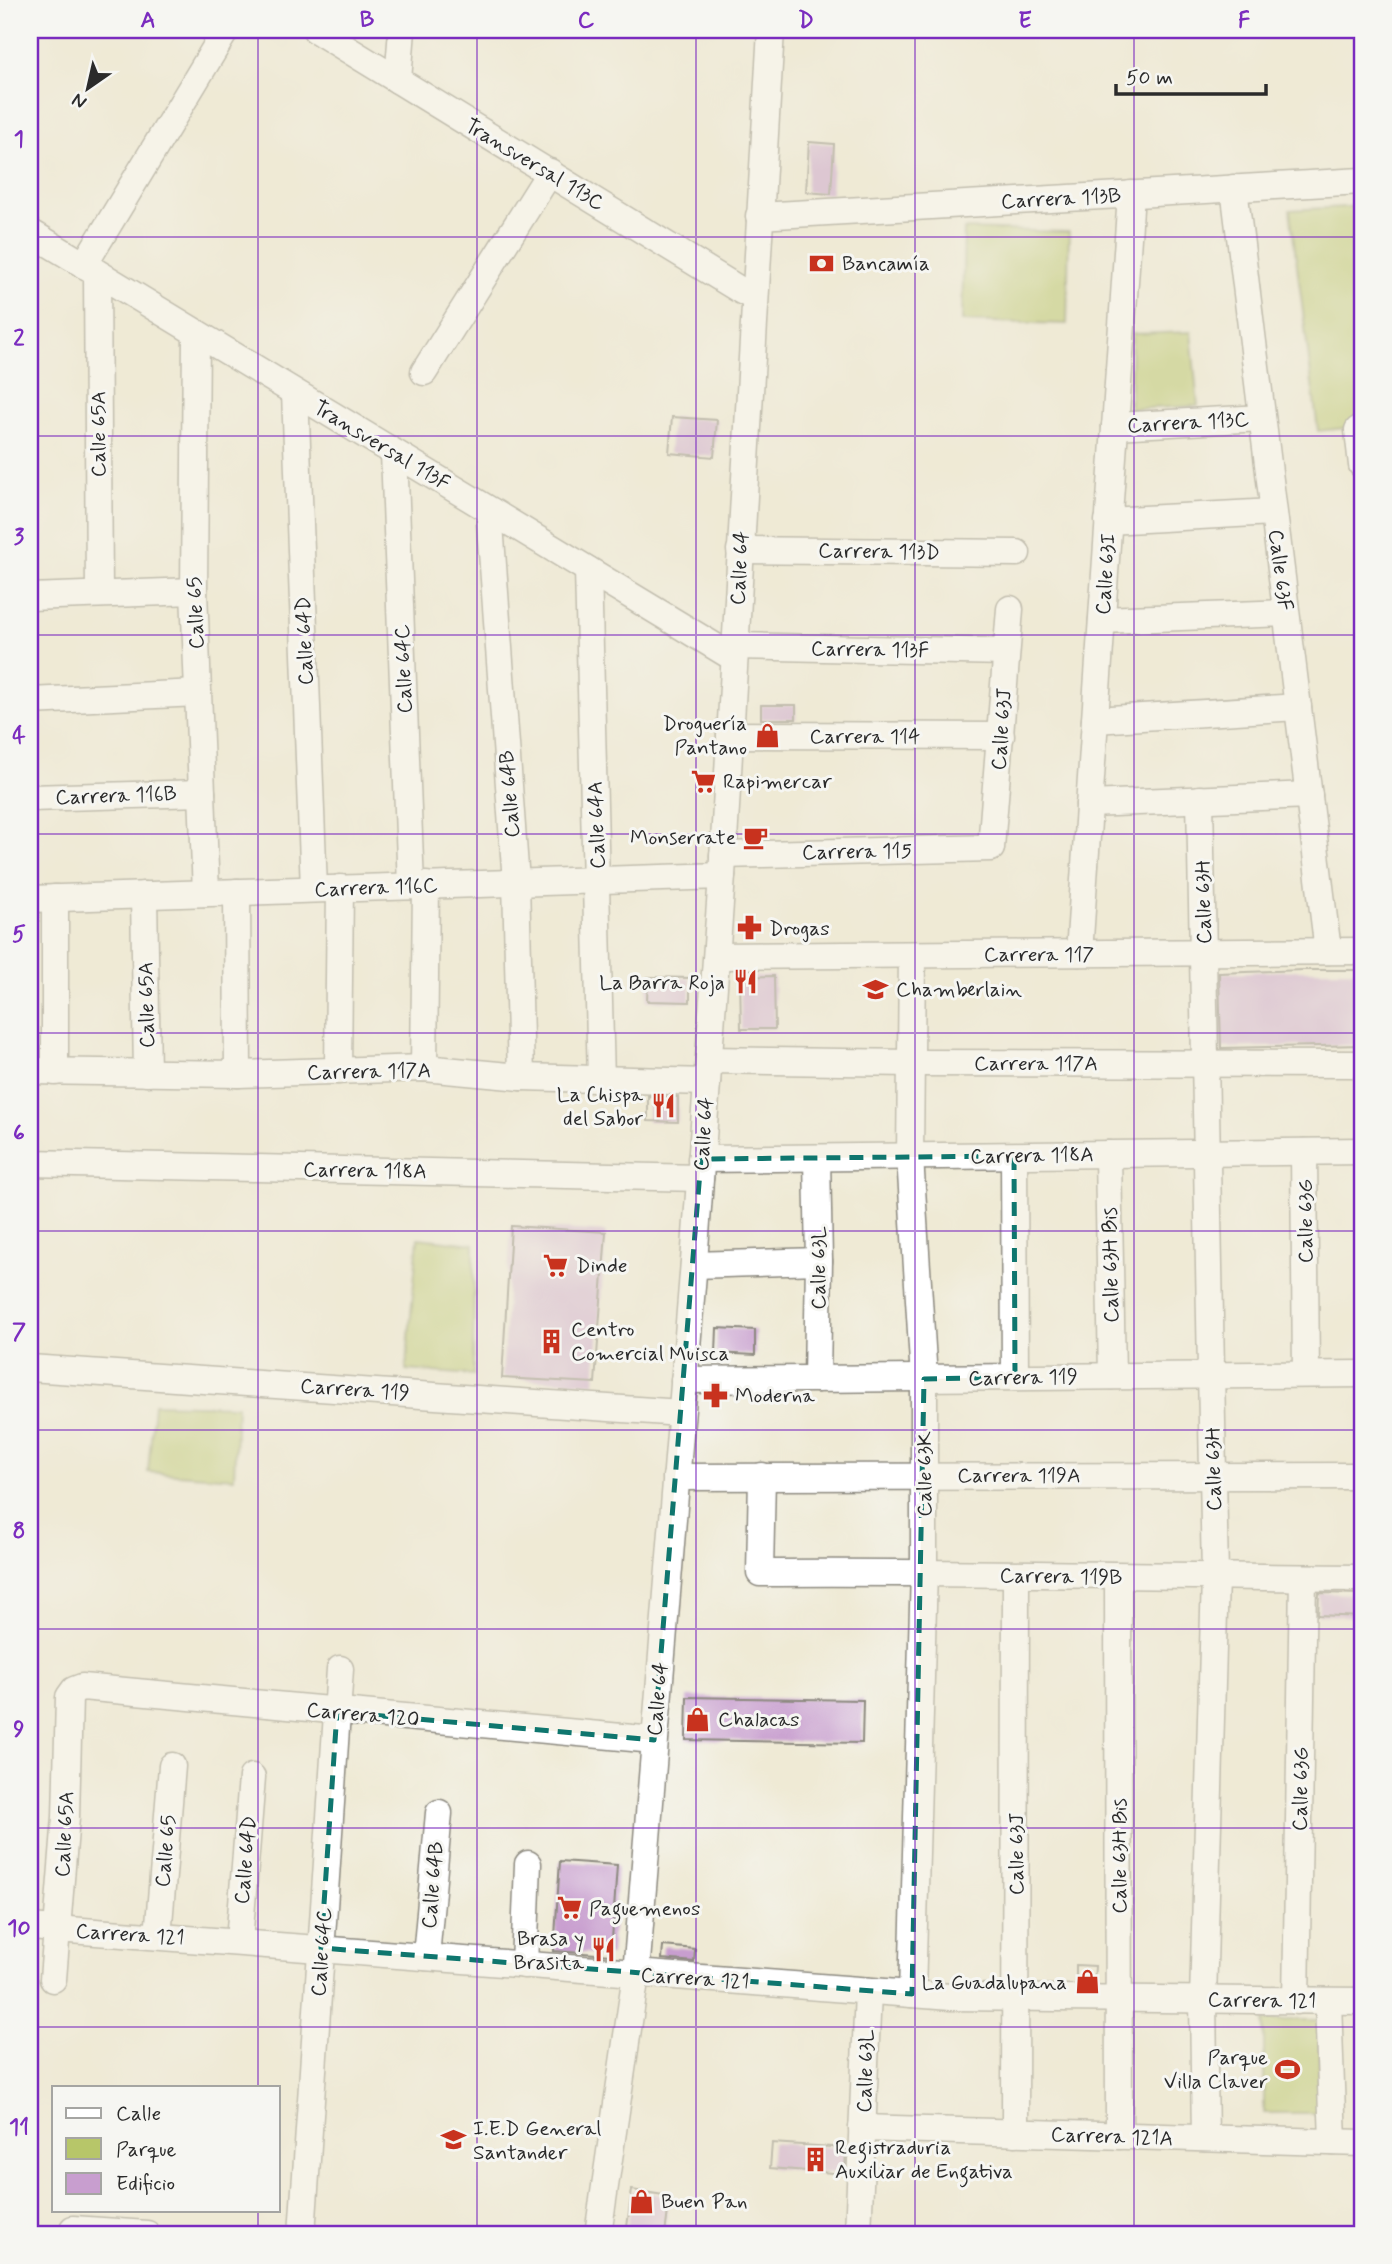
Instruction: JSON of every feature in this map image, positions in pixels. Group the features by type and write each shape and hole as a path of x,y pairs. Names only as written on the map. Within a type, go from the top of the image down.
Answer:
{"street":[{"path":"90,269 226,30"},
{"name":"Transversal 113C","path":"316,30 754,297"},
{"path":"398,80 402,30"},
{"name":"Calle 64","path":"597,2234 636,1974 694,1265 723,866 771,30"},
{"path":"424,372 550,172"},
{"name":"Carrera 113B","path":"759,216 1362,181"},
{"name":"Calle 63F","path":"1234,188 1328,951"},
{"name":"Calle 63I","path":"1079,953 1131,194"},
{"name":"Transversal 113F","path":"30,233 587,570 734,652"},
{"name":"Calle 65A","path":"90,269 99,594"},
{"name":"Calle 65","path":"196,333 194,591 206,893"},
{"name":"Calle 64D","path":"295,393 313,889"},
{"name":"Carrera 113C","path":"1115,426 1262,418"},
{"path":"1357,430 1362,465"},
{"name":"Calle 64C","path":"394,453 419,886 424,1068"},
{"name":"Calle 64B","path":"491,511 516,882 521,1077"},
{"path":"1108,521 1273,512"},
{"name":"Carrera 113D","path":"740,550 1017,553"},
{"name":"Calle 64A","path":"587,570 601,1080"},
{"path":"30,597 194,591"},
{"name":"Calle 63J","path":"991,848 1010,609"},
{"path":"1102,620 1286,613"},
{"name":"Carrera 113F","path":"734,652 1006,652"},
{"path":"30,701 198,693"},
{"path":"1095,720 1298,707"},
{"name":"Carrera 114","path":"730,735 1001,736"},
{"name":"Carrera 116B","path":"30,798 202,793"},
{"path":"1089,804 1309,795"},
{"name":"Calle 63H","path":"1200,799 1215,1577 1203,2000 1205,2138"},
{"name":"Carrera 115","path":"723,866 991,848"},
{"name":"Carrera 116C","path":"42,899 597,879 723,866"},
{"path":"338,1071 340,888"},
{"path":"237,892 238,1074"},
{"name":"Calle 65A","path":"144,895 147,1073"},
{"path":"42,899 42,1072"},
{"name":"Carrera 117","path":"716,956 1362,951"},
{"name":"Calle 63K","path":"912,955 910,1157 924,1379 924,1571 912,1994"},
{"name":"Carrera 117A","path":"42,1072 238,1074 424,1068 521,1077 601,1080 708,1071 911,1063 1362,1064"},
{"name":"Carrera 118A","path":"30,1163 701,1168 817,1158 1362,1151"},
{"name":"Calle 63G","path":"1304,1152 1306,1374"},
{"name":"Calle 63H Bis","path":"1108,1154 1112,1376"},
{"path":"1014,1156 1015,1377"},
{"name":"Calle 63L","path":"817,1158 817,1379"},
{"path":"694,1265 819,1261"},
{"name":"Carrera 119","path":"30,1368 681,1413"},
{"name":"Carrera 119","path":"684,1380 1362,1374"},
{"name":"Carrera 119A","path":"676,1476 1362,1476"},
{"name":"Carrera 119B","path":"762,1476 760,1573 924,1571 1016,1576 1362,1578"},
{"name":"Calle 63J","path":"1015,2133 1016,1576"},
{"name":"Calle 63H Bis","path":"1118,1577 1119,2136"},
{"name":"Calle 63G","path":"1296,2001 1303,1578"},
{"name":"Calle 64C","path":"302,2234 340,1670"},
{"name":"Carrera 120","path":"74,1690 82,1687 654,1740"},
{"name":"Calle 65A","path":"53,1979 66,1817 69,1696 74,1690"},
{"name":"Calle 65","path":"158,1936 172,1766"},
{"name":"Calle 64D","path":"239,1942 252,1777"},
{"name":"Calle 64B","path":"426,1957 439,1813"},
{"path":"524,1965 528,1864"},
{"name":"Carrera 121","path":"30,1927 912,1994 1362,2001"},
{"name":"Calle 63L","path":"858,2234 868,1991"},
{"path":"1328,2001 1333,2142"},
{"name":"Carrera 121A","path":"862,2128 1362,2143"},
{"path":"73,2229 147,2234"}],"highlighted area":[{"path":"1014,1156 1015,1377 924,1379 912,1994 321,1948 337,1712 654,1740 701,1159"}],"green space":[{"path":"1362,206 1362,426 1318,431 1290,210"},
{"path":"964,229 1069,232 1067,324 962,321"},
{"path":"1191,332 1198,406 1130,409 1132,334"},
{"path":"418,1238 474,1244 473,1375 406,1370"},
{"path":"154,1404 237,1406 234,1478 148,1472"},
{"name":"Parque Villa Claver","path":"1264,2020 1319,2020 1319,2113 1264,2113"}],"building":[{"path":"809,142 834,144 831,194 806,192"},
{"path":"672,417 717,420 714,457 669,453"},
{"path":"761,705 796,705 796,719 761,719"},
{"path":"1362,970 1362,1045 1221,1048 1219,973"},
{"path":"774,976 775,1029 741,1029 740,977"},
{"path":"648,977 690,978 690,1002 647,1001"},
{"name":"La Chispa del Sabor","path":"648,1096 678,1097 678,1122 648,1121"},
{"path":"511,1226 606,1232 595,1383 502,1378"},
{"path":"717,1328 755,1330 755,1355 716,1353"},
{"path":"1319,1593 1362,1594 1362,1617 1318,1615"},
{"path":"687,1697 863,1700 862,1743 686,1740"},
{"path":"560,1861 617,1865 611,1955 554,1951"},
{"path":"663,1946 695,1949 694,1962 662,1959"},
{"path":"1076,1965 1095,1966 1094,1983 1076,1982"},
{"name":"Registraduria Auxiliar de Engativa","path":"772,2143 846,2148 845,2174 770,2168"},
{"path":"632,2190 670,2196 665,2234 626,2234"}],"place":[{"name":"Bancamía","path":"822,263"},
{"name":"Droguería Pantano","path":"767,735"},
{"name":"Rapimercar","path":"703,781"},
{"name":"Monserrate","path":"756,837"},
{"name":"Drogas","path":"749,928"},
{"name":"La Barra Roja","path":"745,982"},
{"name":"Chamberlain","path":"876,989"},
{"name":"La Chispa del Sabor","path":"663,1106"},
{"name":"Dinde","path":"556,1265"},
{"name":"Centro Comercial Muisca","path":"551,1341"},
{"name":"Moderna","path":"715,1395"},
{"name":"Chalacas","path":"698,1719"},
{"name":"Paguemenos","path":"569,1908"},
{"name":"Brasa y Brasita","path":"604,1950"},
{"name":"La Guadalupana","path":"1087,1982"},
{"name":"Parque Villa Claver","path":"1288,2069"},
{"name":"I.E.D General Santander","path":"453,2140"},
{"name":"Registraduria Auxiliar de Engativa","path":"815,2159"},
{"name":"Buen Pan","path":"641,2201"}]}
